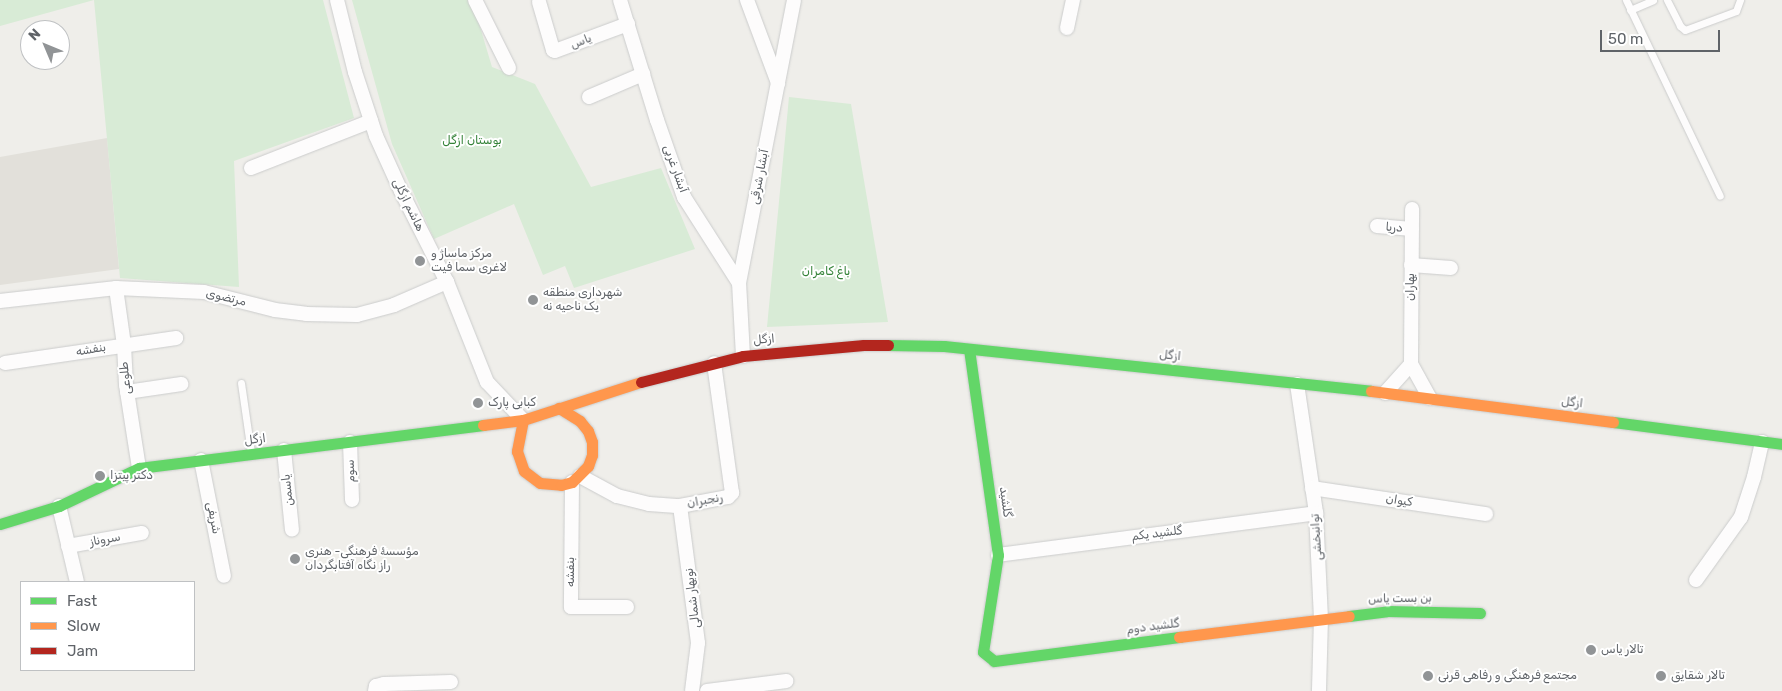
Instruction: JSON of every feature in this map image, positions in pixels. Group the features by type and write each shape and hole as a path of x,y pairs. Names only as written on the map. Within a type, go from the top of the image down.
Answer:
{"main road":[{"name":"ازگل","path":"559,408 626,386 744,356 864,345 969,349 1386,393 1782,444"},
{"name":"گلشید","path":"969,349 998,555 983,652 988,658"},
{"path":"559,408 580,421 588,431 592,442 592,454 588,466 576,479 556,486 540,483 524,470 517,451 524,420 559,408"},
{"name":"ازگل","path":"0,524 59,506 139,468 524,420"},
{"name":"بن بست یاس","path":"1322,618 1387,611 1480,613"},
{"name":"گلشيد دوم","path":"988,658 994,661 1004,660 1322,618"}],"street":[{"name":"هاشم ازگلی","path":"337,0 355,72 371,121 401,191 447,282 487,382 524,420"},
{"path":"476,0 509,68"},
{"path":"620,0 628,24"},
{"path":"747,0 778,83"},
{"name":"آبشار شرقی","path":"744,356 739,283 794,0"},
{"path":"1067,28 1073,0"},
{"name":"یاس","path":"539,2 553,50 555,51 628,24"},
{"name":"آبشار غربی","path":"628,24 684,197 739,283"},
{"path":"588,98 643,74"},
{"path":"251,168 371,121"},
{"name":"بهاران","path":"1412,209 1412,364"},
{"name":"دریا","path":"1377,226 1412,229"},
{"path":"1412,265 1451,268"},
{"name":"مرتضوی","path":"0,301 116,288 204,292 275,310 306,314 357,315 394,305 447,282"},
{"name":"طلوعی","path":"116,288 124,345 127,392 139,468"},
{"name":"بنفشه","path":"5,363 176,338"},
{"name":"رنجبران","path":"576,479 617,496 649,504 680,506 728,497 732,493 714,363"},
{"path":"1386,393 1412,364 1430,398"},
{"path":"127,392 182,384"},
{"name":"توانبخشی","path":"1297,384 1316,513 1322,618 1319,691"},
{"name":"سوم","path":"350,442 352,500"},
{"path":"1696,580 1741,517 1754,477 1762,442"},
{"name":"یاسمن","path":"284,450 292,530"},
{"name":"شریفی","path":"201,460 224,576"},
{"name":"بنفشه","path":"576,479 571,607 627,607"},
{"name":"کیوان","path":"1312,488 1486,514"},
{"path":"59,506 74,581"},
{"name":"نوبهار شمالی","path":"680,506 698,643 692,691"},
{"name":"گلشيد يكم","path":"998,555 1316,513"},
{"name":"سروناز","path":"68,546 142,533"},
{"path":"707,691 786,681"},
{"path":"375,691 376,686 384,684 451,682"}],"lane":[{"path":"1626,0 1720,196"},
{"path":"1630,10 1653,0"},
{"path":"1667,0 1680,26 1685,30 1736,11 1740,0"},
{"path":"241,383 252,454"}],"shaded area":[{"path":"107,138 119,269 0,285 0,157"}],"green space":[{"path":"0,0 94,0 20,20 0,26"},
{"path":"94,0 323,0 354,118 234,161 239,287 120,278"},
{"name":"بوستان ازگل","path":"352,0 472,0 492,67 535,84 591,187 661,168 695,249 574,288 565,266 543,275 514,204 434,239 392,144"},
{"name":"باغ کامران","path":"789,97 851,104 888,322 767,327"}],"traffic: fast":[{"path":"888,345 944,346 1371,391"},
{"path":"969,349 998,555 983,652 994,661 1179,637"},
{"path":"1613,422 1782,444"},
{"path":"0,524 59,506 139,468 483,425"},
{"path":"1349,616 1387,611 1480,613"}],"traffic: slow":[{"path":"483,425 523,420 641,382"},
{"path":"1371,391 1613,422"},
{"path":"523,420 517,451 524,471 540,483 561,485 572,482 588,466 592,455 592,442 588,431 580,421 559,408"},
{"path":"1179,637 1349,616"}],"traffic: jam":[{"path":"641,382 743,356 864,345 888,345"}],"place":[{"name":"مرکز ماساژ و لاغری سما فیت","path":"420,261"},
{"name":"شهرداری منطقه یک ناحیه نه","path":"533,300"},
{"name":"کبابی پارک","path":"478,403"},
{"name":"دکتر پیتزا","path":"100,476"},
{"name":"مؤسسۀ فرهنگی- هنری راز نگاه آفتابگردان","path":"295,559"},
{"name":"تالار یاس","path":"1591,650"},
{"name":"مجتمع فرهنگی و رفاهی قرنی","path":"1428,676"},
{"name":"تالار شقایق","path":"1661,676"}]}
